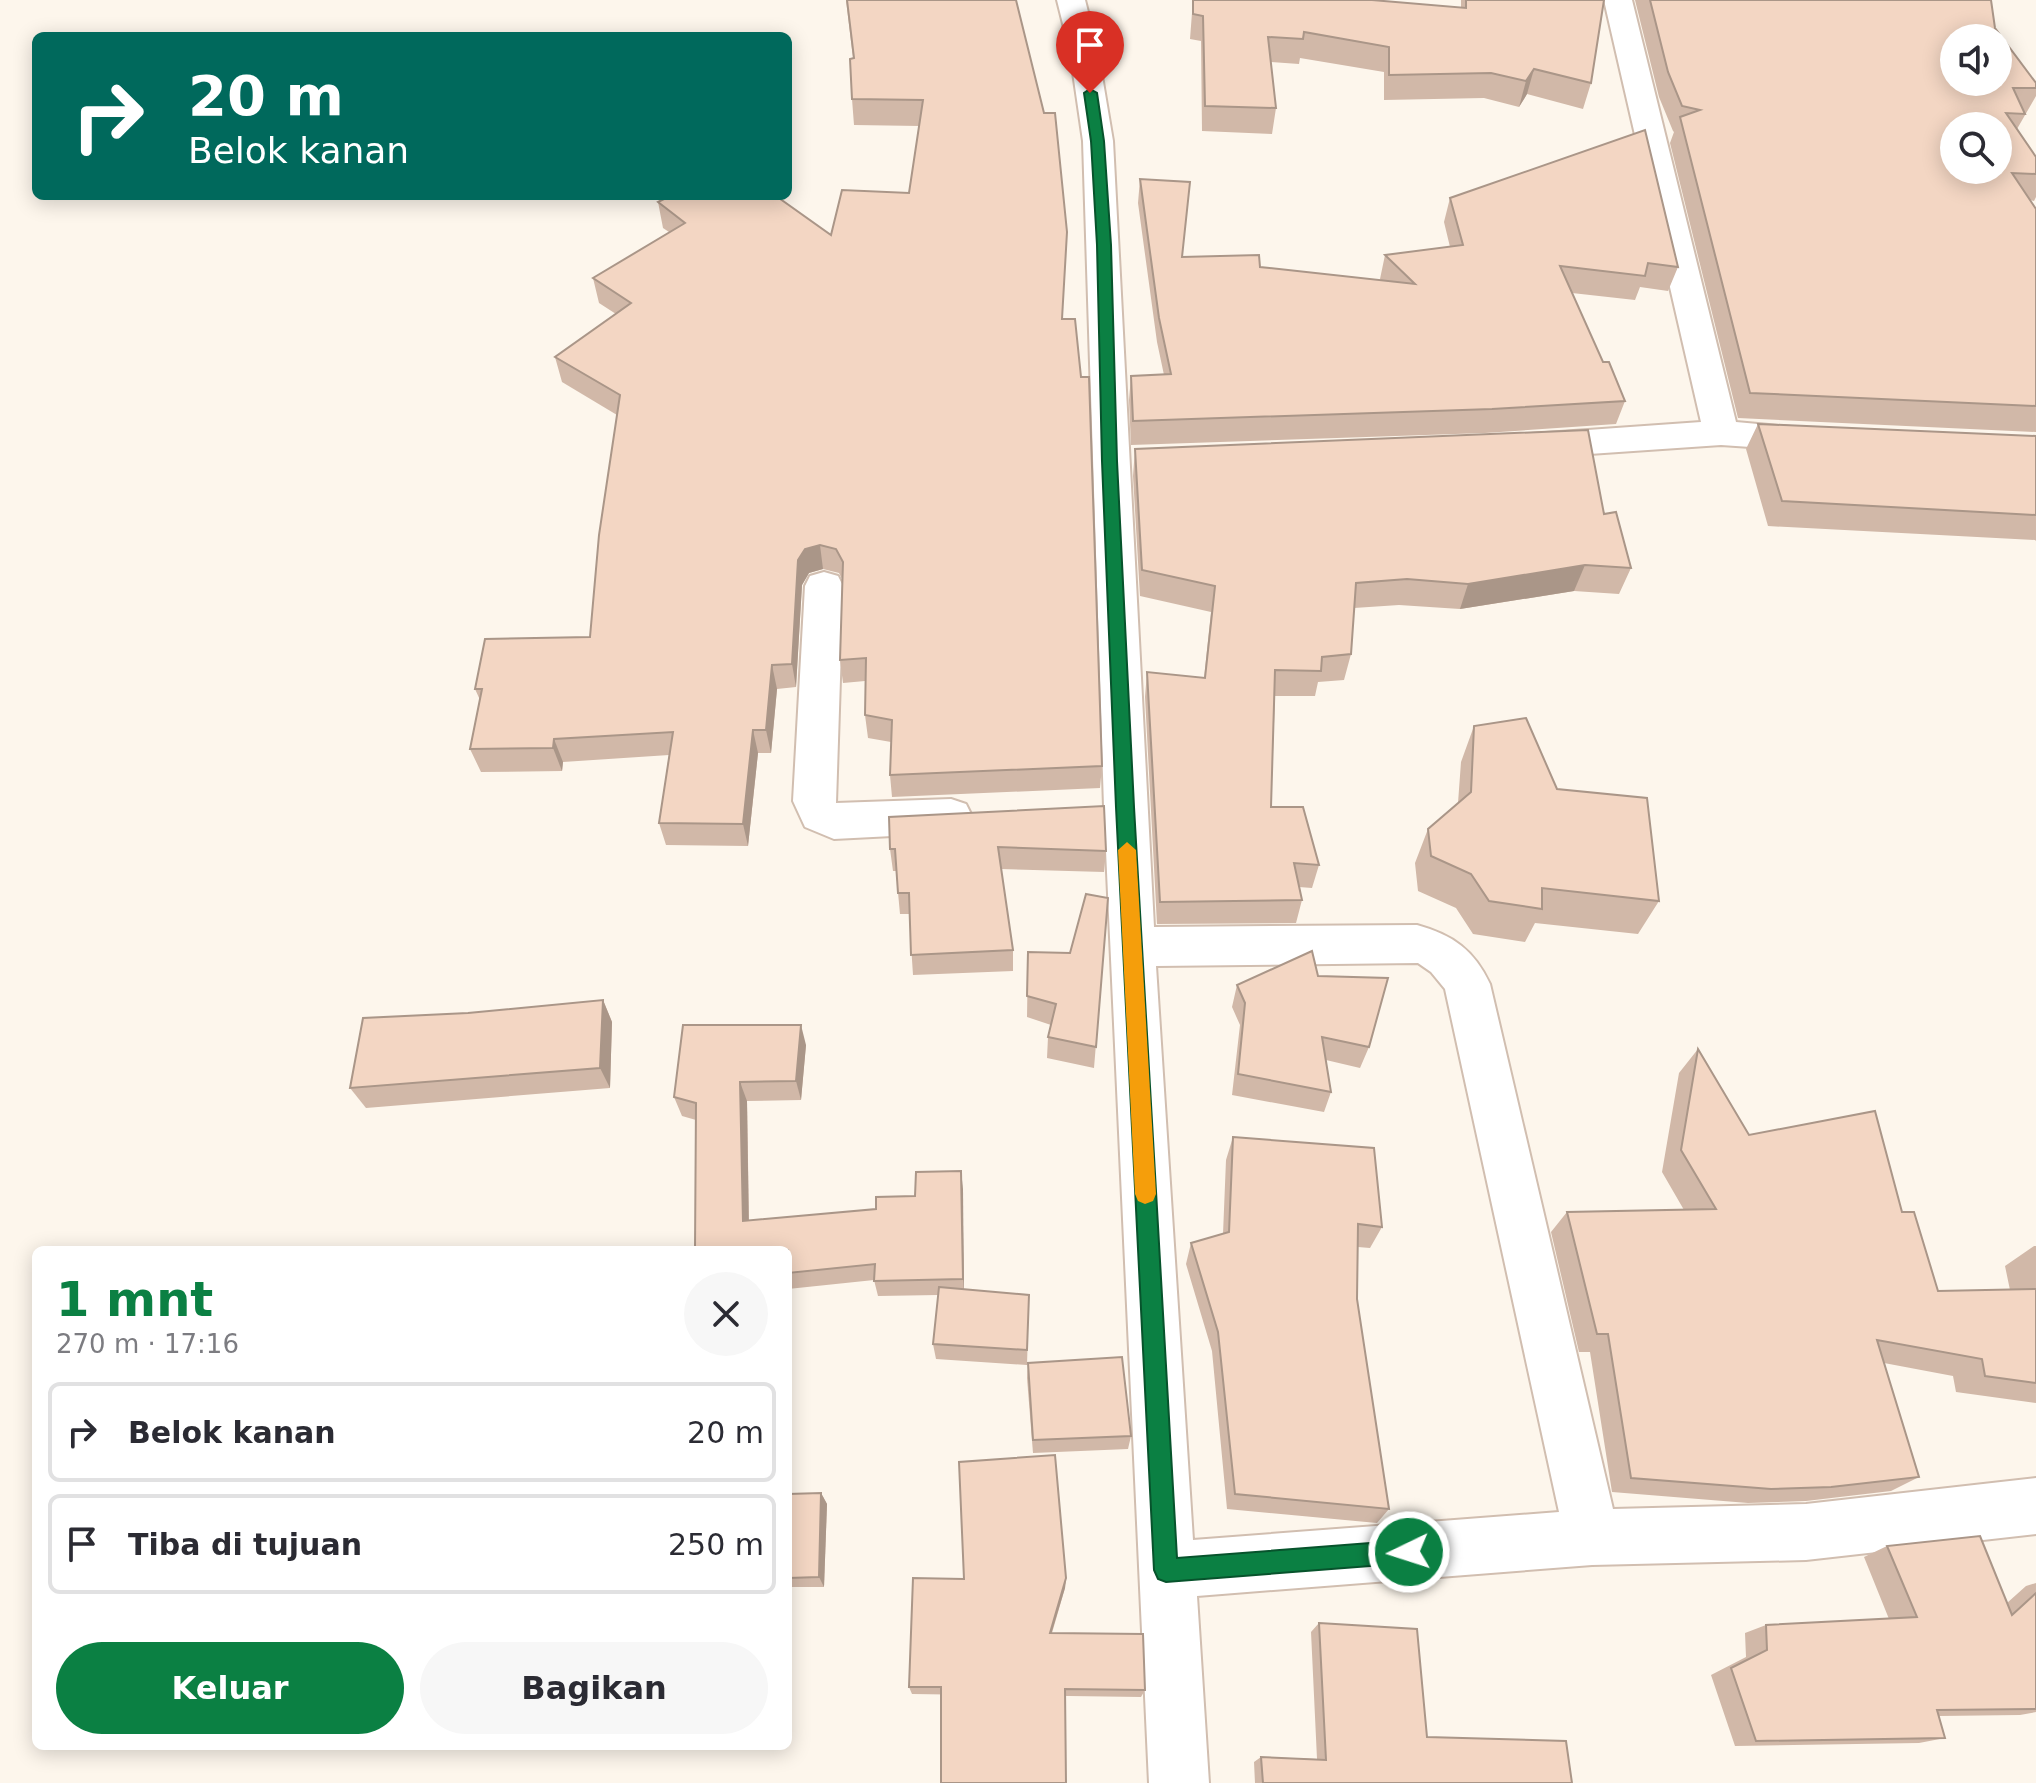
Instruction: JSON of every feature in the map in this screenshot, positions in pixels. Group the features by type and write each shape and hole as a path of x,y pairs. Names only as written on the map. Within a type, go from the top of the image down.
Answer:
{"street":[{"path":"1071,0 1084,52 1098,141 1104,245 1125,460 1110,808 1133,947 1179,1783"},
{"path":"1618,0 1721,433"},
{"path":"1501,447 1721,433 1843,440"},
{"path":"824,586 814,801 820,815 834,822 987,814"},
{"path":"1133,947 1417,944 1433,947 1456,966 1467,984 1592,1537"},
{"path":"1166,1570 1592,1537 1806,1532 2036,1506"}],"building":[{"path":"847,0 1016,0 1044,113 1055,113 1067,232 1062,319 1075,319 1081,377 1089,377 1102,766 890,775 892,720 865,715 866,658 840,660 843,562 836,549 820,545 805,549 798,560 792,664 772,665 766,730 753,730 743,824 659,823 673,732 554,739 553,748 470,749 482,689 475,689 485,639 590,637 599,535 620,395 555,357 631,303 593,278 685,223 658,202 662,200 782,200 831,235 842,190 909,193 923,100 852,99 850,59 854,58"},
{"path":"1193,0 1372,0 1466,8 1466,0 1604,0 1591,83 1534,69 1526,81 1491,73 1389,75 1389,47 1304,32 1303,39 1268,37 1276,108 1205,106 1203,16 1193,14"},
{"path":"1650,0 1991,0 1994,24 1940,24 1940,96 2012,96 2012,51 2036,83 2036,88 2013,88 2025,114 1940,112 1940,184 2012,184 2012,173 2036,209 2036,406 1750,393 1680,117 1700,110 1682,106 1668,72"},
{"path":"2012,122 2036,157 2036,174 2012,173"},
{"path":"1645,130 1678,267 1648,263 1645,276 1560,266 1603,362 1609,362 1625,401 1492,409 1133,421 1131,376 1171,374 1159,318 1140,179 1190,182 1182,257 1259,255 1260,267 1415,284 1385,255 1463,245 1450,198"},
{"path":"1758,424 2036,436 2036,515 1782,501"},
{"path":"1588,430 1604,514 1616,512 1631,568 1585,565 1468,584 1407,579 1356,583 1351,654 1322,657 1321,671 1275,670 1271,807 1303,807 1319,865 1294,863 1302,900 1160,902 1147,672 1205,678 1215,586 1142,570 1135,449"},
{"path":"1526,718 1557,789 1647,798 1659,901 1542,888 1542,909 1489,901 1471,874 1431,856 1428,829 1471,792 1474,726"},
{"path":"1104,806 1106,851 998,847 1013,950 911,955 909,893 898,893 895,849 890,849 889,817"},
{"path":"1086,894 1108,898 1096,1047 1048,1037 1056,1004 1027,996 1028,952 1070,953"},
{"path":"1312,951 1318,976 1388,978 1369,1047 1322,1037 1331,1092 1238,1074 1245,1003 1237,985"},
{"path":"603,1000 600,1068 350,1088 363,1018 468,1013"},
{"path":"683,1025 801,1025 796,1081 740,1082 743,1221 876,1209 876,1197 915,1196 916,1172 961,1171 963,1279 874,1281 875,1264 792,1273 792,1246 695,1246 696,1103 674,1097"},
{"path":"1698,1049 1749,1135 1875,1111 1902,1212 1914,1212 1938,1291 2036,1289 2036,1383 1985,1376 1982,1359 1877,1340 1919,1477 1831,1487 1771,1489 1631,1478 1608,1334 1597,1334 1567,1212 1716,1209 1681,1150"},
{"path":"1233,1137 1374,1148 1382,1227 1358,1224 1357,1299 1389,1509 1235,1494 1218,1332 1191,1243 1229,1232"},
{"path":"939,1287 1029,1295 1027,1350 933,1344"},
{"path":"1122,1357 1131,1436 1033,1440 1028,1363"},
{"path":"1055,1455 1066,1578 1050,1633 1143,1634 1145,1690 1065,1689 1066,1783 941,1783 941,1687 909,1687 913,1578 964,1579 959,1462"},
{"path":"821,1493 819,1577 792,1578 792,1494"},
{"path":"1980,1536 2012,1615 2036,1593 2036,1709 1937,1710 1945,1738 1756,1741 1731,1668 1767,1650 1766,1625 1917,1617 1887,1546"},
{"path":"1319,1623 1417,1629 1427,1737 1566,1741 1572,1783 1263,1783 1261,1757 1326,1760"}],"slow traffic":[{"path":"1127,850 1145,1194"}],"route":[{"path":"1090,93 1098,141 1104,245 1109,461 1125,807 1166,1570 1409,1552"}]}
